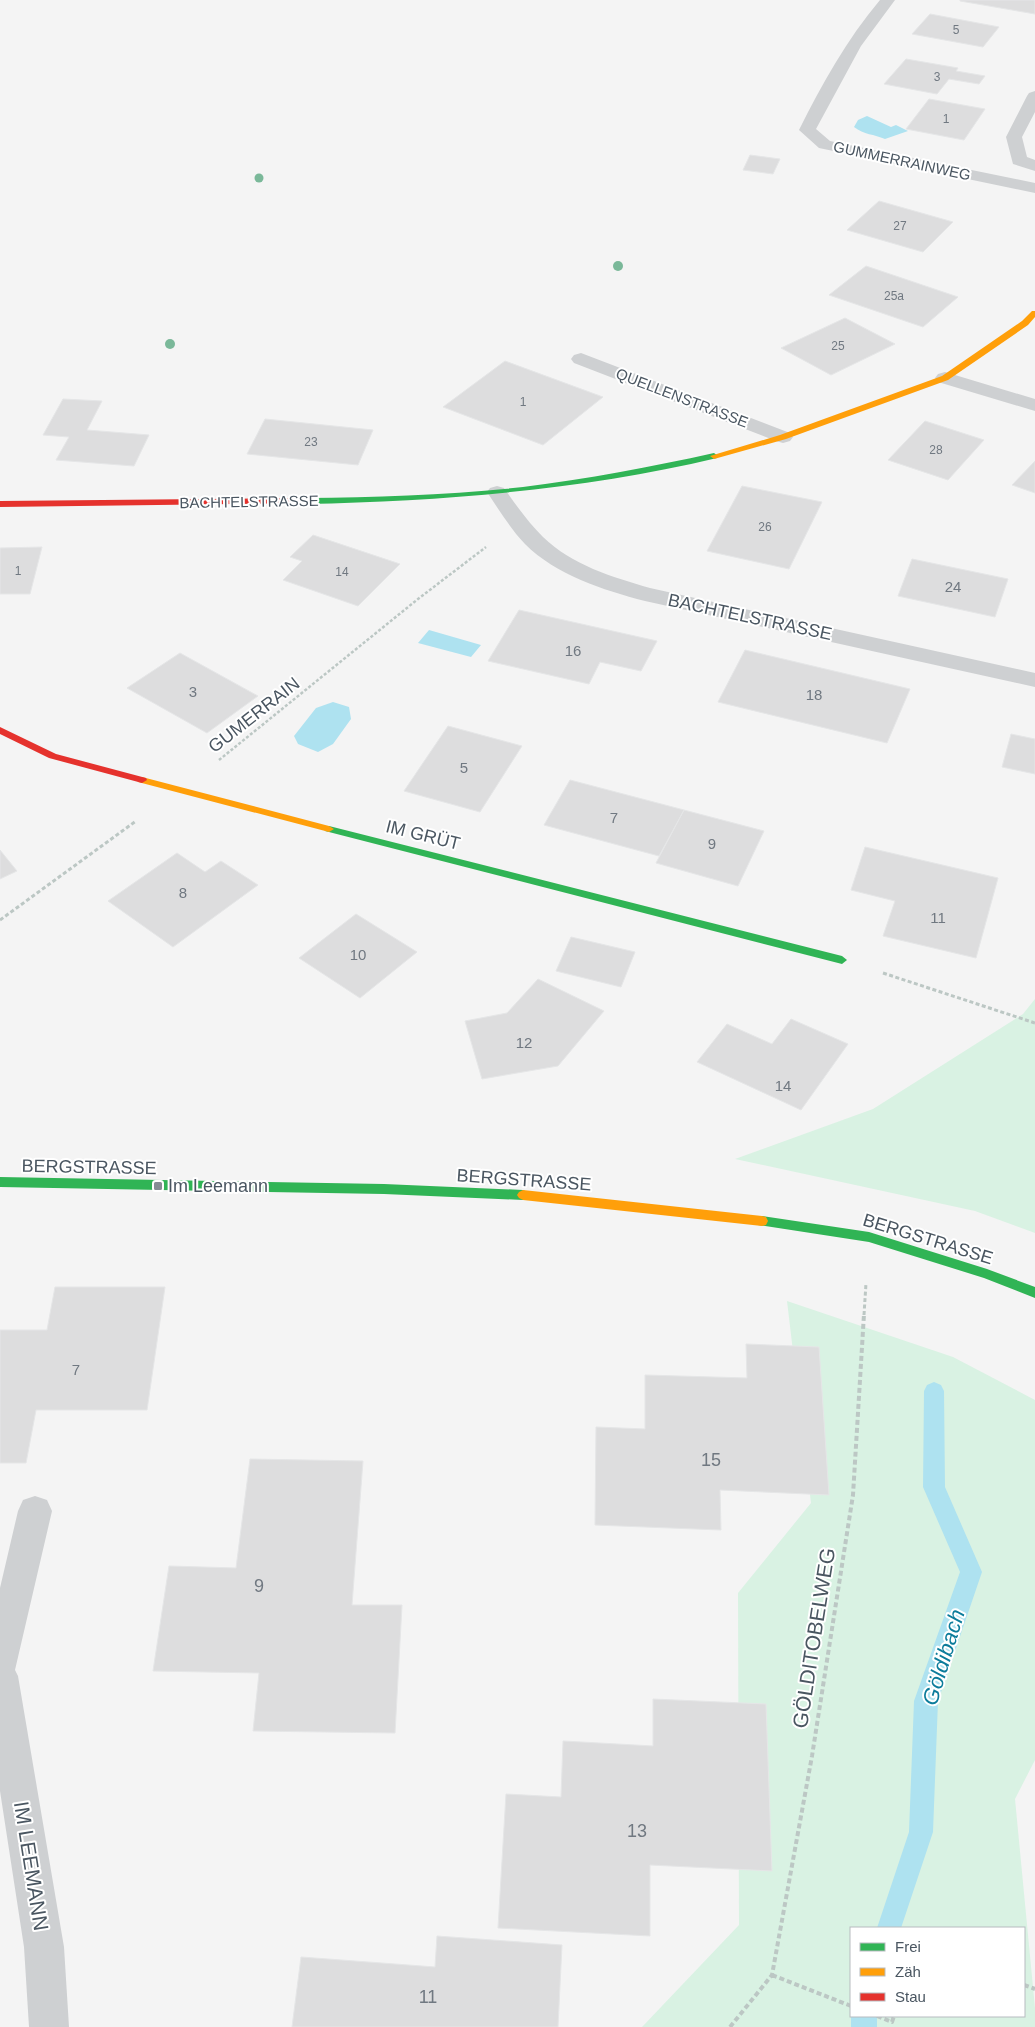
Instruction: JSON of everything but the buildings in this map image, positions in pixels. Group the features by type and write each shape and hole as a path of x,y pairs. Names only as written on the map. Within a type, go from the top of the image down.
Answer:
{"street":[{"name":"GUMMERRAINWEG","path":"888,0 869,21 838,68 807,130 825,145 1035,188"},
{"path":"1035,96 1014,137 1019,160 1035,166"},
{"name":"BACHTELSTRASSE","path":"0,504 354,500 497,492 652,470 782,437 945,378 1025,323 1035,313"},
{"name":"QUELLENSTRASSE","path":"581,360 782,437"},
{"path":"945,378 1035,405"},
{"name":"BACHTELSTRASSE","path":"497,492 519,523 541,547 566,562 616,585 645,594 1035,680"},
{"name":"IM GRÜT","path":"0,730 53,756 178,790 842,960"},
{"name":"BERGSTRASSE","path":"0,1182 384,1189 520,1195 695,1212 869,1237 987,1274 1035,1293"},
{"path":"0,1664 35,1511"},
{"name":"IM LEEMANN","path":"0,1676 44,1947 49,2027"}],"path":[{"name":"GUMERRAIN","path":"0,920 262,726 427,590 519,523"},
{"path":"842,960 1035,1023"},
{"name":"GÖLDITOBELWEG","path":"730,2027 772,1975 812,1756 853,1495 869,1237"},
{"path":"772,1975 850,2006"},
{"path":"880,2017 892,2022 894,2017"}],"green space":[{"path":"1035,999 1035,1233 975,1211 735,1159 873,1109 1023,1014"},
{"path":"787,1301 953,1357 1035,1400 1035,1760 1015,1799 1035,2008 1035,2027 642,2027 739,1925 738,1593 811,1503"}],"water":[{"path":"867,116 891,127 896,125 908,131 885,139 862,132 854,127 858,120"},
{"path":"429,630 481,645 471,657 418,643"},
{"path":"333,702 349,707 351,719 333,744 318,752 298,744 294,736 316,708"}],"waterway":[{"name":"Göldibach","path":"889,1927 921,1832 926,1701 971,1572 934,1487 934,1391"},
{"name":"Göldibach","path":"864,2017 864,2027"}],"traffic: fast":[{"path":"306,501 425,497 551,486 714,456"},
{"path":"329,829 842,960"},
{"path":"0,1182 384,1189 523,1195"},
{"path":"762,1221 869,1237 987,1274 1035,1293"}],"traffic: slow":[{"path":"714,456 783,437 945,378 1025,323 1035,313"},
{"path":"142,780 329,829"},
{"path":"523,1195 762,1221"}],"traffic: jam":[{"path":"0,504 306,501"},
{"path":"0,730 53,756 142,780"}],"place":[{"name":"Im Leemann","path":"158,1186"}]}
